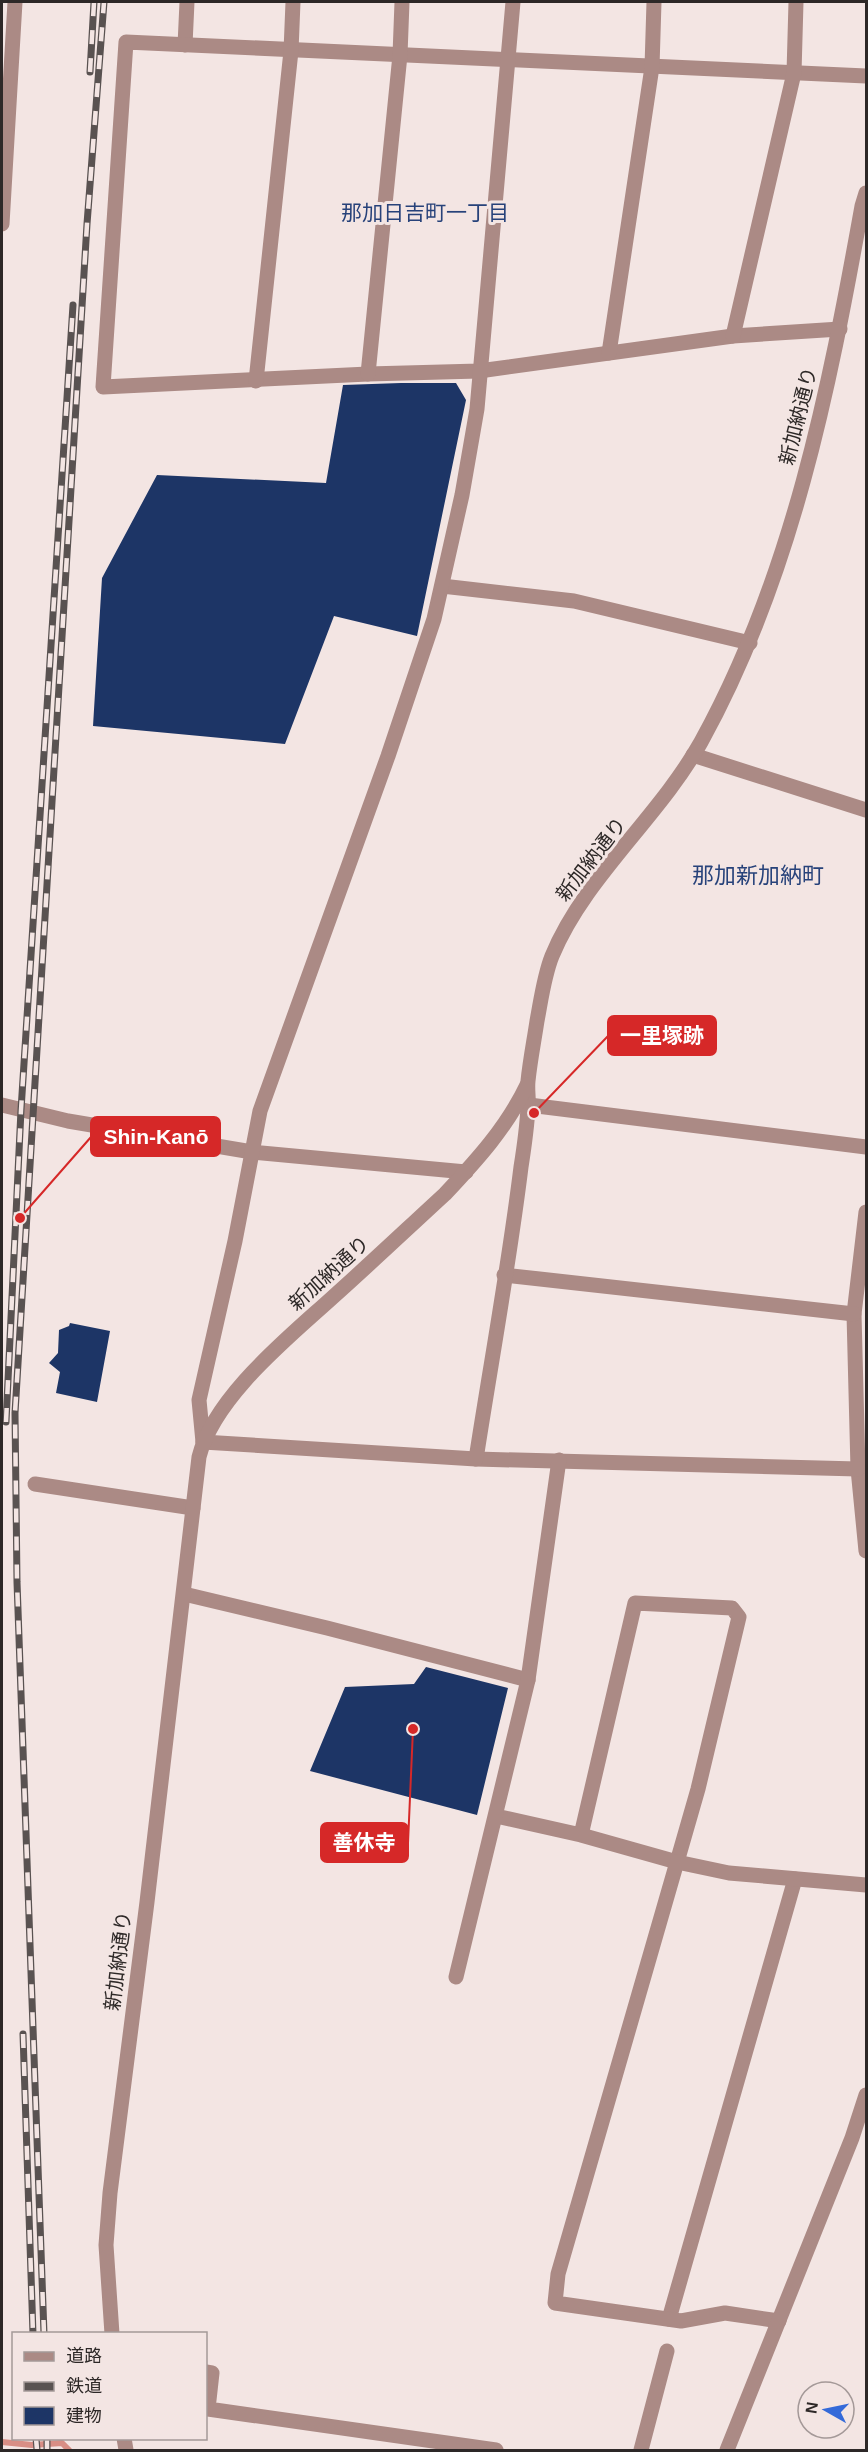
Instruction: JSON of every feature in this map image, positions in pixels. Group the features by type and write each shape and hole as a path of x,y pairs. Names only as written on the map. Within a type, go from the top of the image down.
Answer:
{"street":[{"path":"2,224 15,2"},
{"path":"185,45 187,2"},
{"path":"256,381 291,51 293,2"},
{"path":"368,374 400,55 402,2"},
{"path":"513,2 477,409 462,495 434,619 388,756 260,1111 199,1400 203,1442 476,1459 858,1469"},
{"path":"609,353 652,66 654,2"},
{"path":"733,336 794,73 796,2"},
{"path":"840,329 733,336 479,371 103,387 126,42 867,76"},
{"name":"新加納通り","path":"112,2332 106,2245 110,2193 193,1508 203,1442 225,1405 271,1354 446,1194 466,1172 504,1128 527,1085 541,999 551,959 568,923 594,885 656,810 693,755 717,712 750,643 782,554 813,444 840,329 862,206 867,193"},
{"path":"442,586 574,601 750,643"},
{"path":"693,755 867,810"},
{"path":"476,1459 529,1105 527,1085"},
{"path":"2,1105 68,1121 252,1152 466,1172"},
{"path":"529,1105 867,1147"},
{"path":"867,1212 854,1314 858,1469 866,1522 867,1551"},
{"path":"504,1275 854,1314"},
{"path":"456,1977 528,1680 559,1460"},
{"path":"35,1485 193,1508"},
{"path":"184,1594 528,1680"},
{"path":"581,1835 634,1603 732,1608 739,1617 698,1789 558,2274 555,2303 681,2321 725,2313 779,2321"},
{"path":"496,1816 729,1873 867,1885"},
{"path":"669,2319 795,1879"},
{"path":"729,2450 867,2095"},
{"path":"641,2451 667,2351"},
{"path":"207,2372 212,2373 208,2409 495,2451"}],"building":[{"path":"456,383 466,400 417,636 334,616 285,744 93,726 102,578 157,475 326,483 343,385"},
{"path":"70,1323 110,1331 97,1402 56,1393 60,1372 49,1363 58,1353 59,1330 69,1326"},
{"path":"426,1667 508,1688 477,1815 310,1771 345,1687 414,1684"}],"waterway":[{"path":"2,2442 32,2445 62,2443 69,2450"}],"railway":[{"path":"90,72 94,2"},
{"path":"44,2332 17,1582 15,1413 87,224 104,2"},
{"path":"6,1422 21,1110 73,305"},
{"path":"23,2034 33,2332"},
{"path":"36,2440 37,2450"},
{"path":"47,2440 47,2450"}],"place":[{"name":"一里塚跡","path":"534,1113"},
{"name":"Shin-Kanō","path":"20,1218"},
{"name":"善休寺","path":"413,1729"}],"district":[{"name":"那加日吉町一丁目","path":"425,212"},
{"name":"那加新加納町","path":"758,875"}]}
